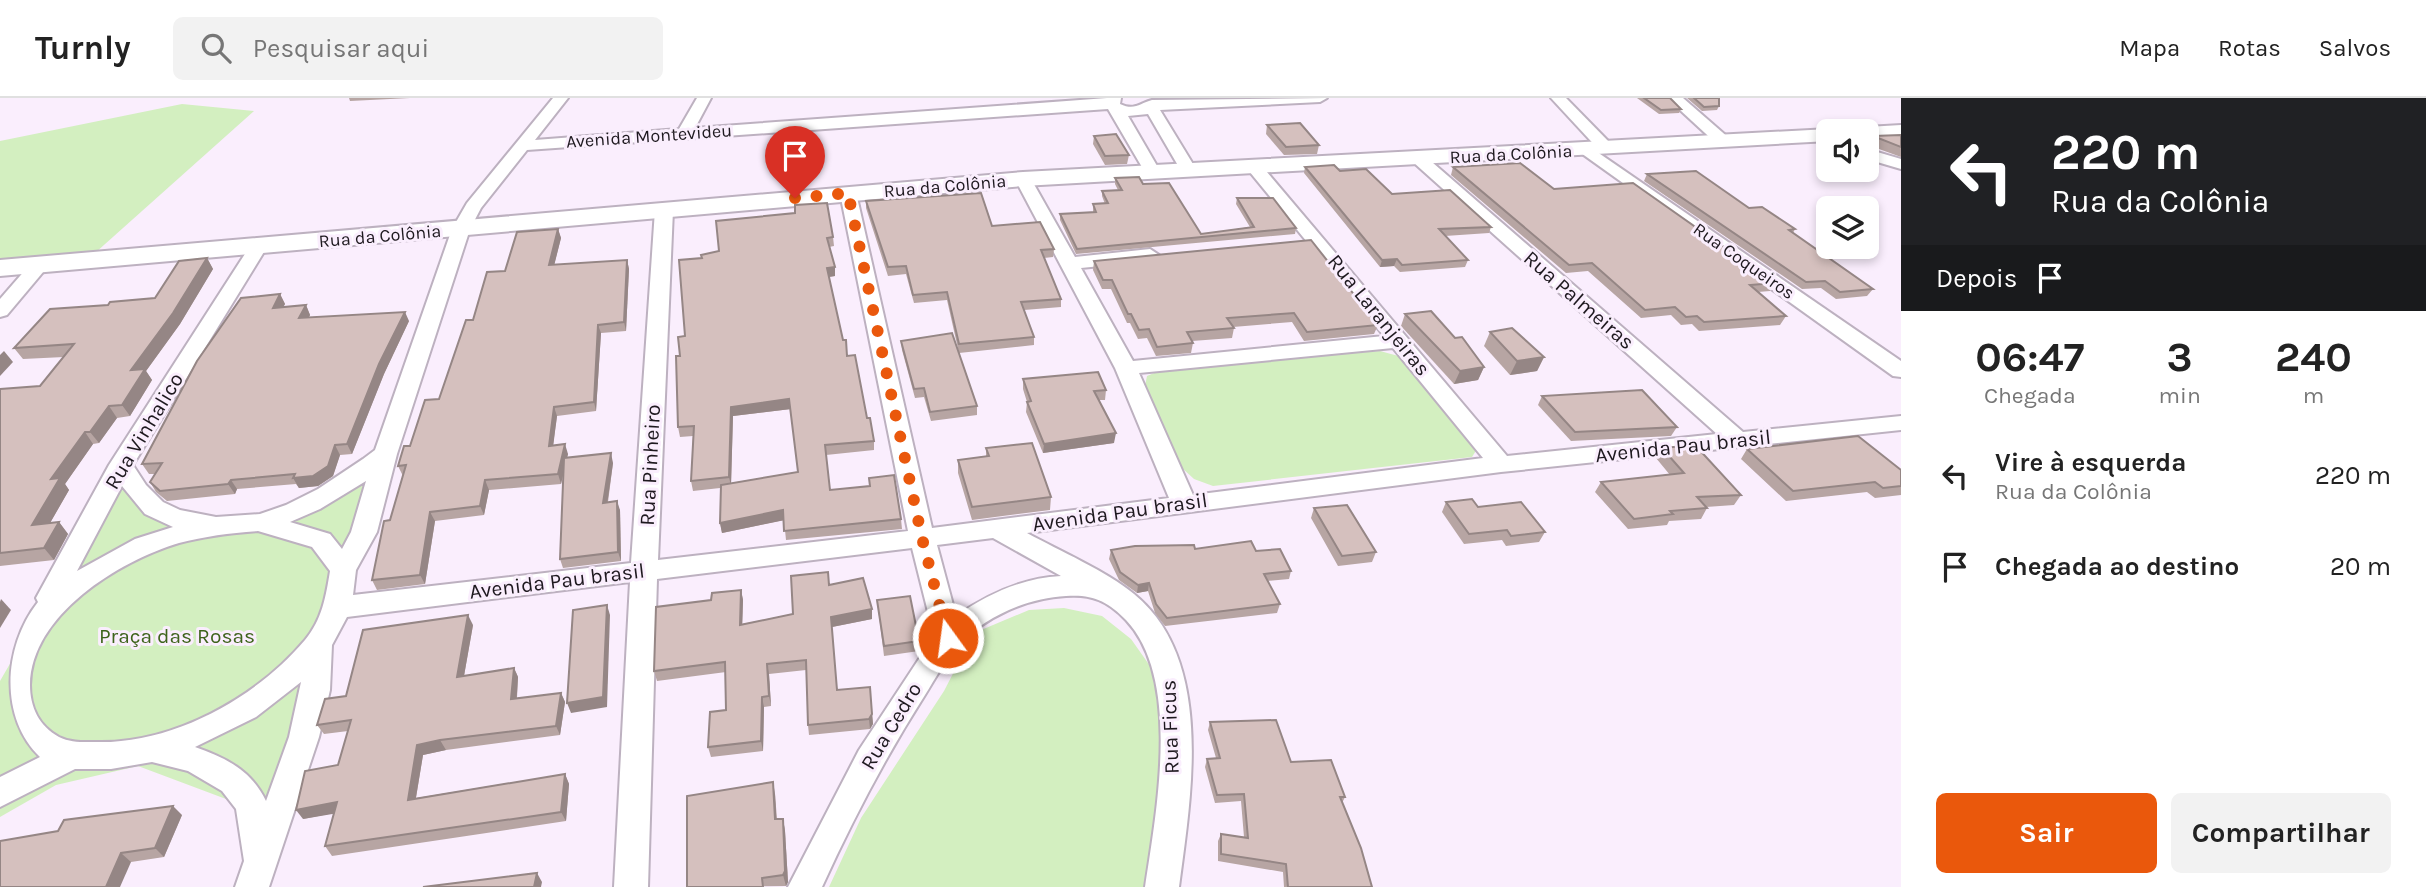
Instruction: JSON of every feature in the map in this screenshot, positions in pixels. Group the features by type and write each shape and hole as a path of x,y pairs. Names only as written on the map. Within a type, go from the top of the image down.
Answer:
{"main road":[{"path":"1879,132 1901,131"},
{"name":"Rua da Colônia","path":"0,268 1023,180 1188,169 1255,168 1816,138"}],"street":[{"path":"223,524 174,535 122,554 76,584 37,619 4,666 1,704 12,728 30,741 72,755 109,755 150,748 201,731 241,710 288,677 318,646 340,607 343,570 364,532 386,454 461,229 473,207 561,98"},
{"path":"684,134 704,98"},
{"path":"1188,169 1151,104 1320,98"},
{"name":"Rua Coqueiros","path":"1559,98 1597,150 1901,371"},
{"path":"1674,98 1724,142"},
{"path":"1114,103 1152,172"},
{"name":"Avenida Montevideu","path":"522,146 684,134 839,116 986,104 1114,103 1136,112 1151,104"},
{"path":"1879,158 1901,164"},
{"name":"Rua Palmeiras","path":"1419,159 1740,441"},
{"name":"Rua Laranjeiras","path":"1255,168 1502,464"},
{"path":"1023,180 1126,368 1184,503"},
{"path":"848,193 922,538 948,638 999,601 1028,590 1064,584 1100,586"},
{"name":"Rua Pinheiro","path":"631,887 644,571 664,210"},
{"path":"1290,243 1317,240"},
{"name":"Rua Vinhalico","path":"37,619 121,465 258,247"},
{"path":"1070,262 1166,254"},
{"path":"0,311 40,265"},
{"path":"1126,368 1400,341"},
{"name":"Avenida Pau brasil","path":"340,607 922,538 1502,464 1901,423"},
{"path":"121,465 138,496 154,510 188,522 223,524 285,517 386,454"},
{"path":"258,522 321,540 343,570"},
{"name":"Rua Ficus","path":"996,528 1124,601 1143,620 1157,641 1166,662 1173,700 1175,748 1162,887"},
{"name":"Rua Cedro","path":"805,887 834,824 896,715 948,638"},
{"path":"256,874 304,737 315,690 318,646"},
{"path":"150,748 198,760 230,778 251,804 256,874"},
{"path":"0,793 72,755"}],"green space":[{"path":"182,104 254,111 95,253 0,261 0,141"},
{"path":"1380,351 1402,357 1477,449 1472,457 1213,486 1194,479 1181,467 1145,386 1147,376 1166,368"},
{"name":"Praça das Rosas","path":"379,468 272,799 234,802 138,766 56,785 0,817 0,681 116,480 150,502 201,520 260,519"},
{"path":"1064,608 1102,616 1131,639 1155,673 1167,750 1146,887 829,887 861,818 944,691 974,633 1029,610"}],"building":[{"path":"1644,98 1670,98 1681,109 1661,110"},
{"path":"1694,98 1719,98 1719,106 1704,107"},
{"path":"1300,123 1319,145 1286,147 1267,125"},
{"path":"1116,134 1129,155 1105,156 1094,136"},
{"path":"1901,135 1901,147 1879,138 1879,136"},
{"path":"1520,163 1554,189 1633,183 1775,283 1750,285 1786,316 1704,322 1697,316 1686,317 1675,307 1645,310 1592,263 1569,265 1453,167"},
{"path":"1334,165 1340,171 1366,169 1392,194 1450,190 1491,227 1439,229 1468,260 1402,265 1397,259 1382,260 1305,167"},
{"path":"1696,171 1749,208 1762,207 1795,229 1789,230 1816,249 1816,259 1830,259 1873,289 1840,292 1825,281 1806,282 1647,174"},
{"path":"1139,177 1143,184 1169,183 1201,234 1254,227 1237,198 1273,198 1296,228 1077,249 1060,214 1096,212 1093,204 1108,203 1102,191 1122,190 1115,178"},
{"path":"981,193 992,226 1040,222 1054,249 1041,250 1061,299 1021,302 1034,337 959,344 947,292 913,295 906,266 888,267 866,201"},
{"path":"827,203 833,237 827,238 835,267 827,268 843,340 846,340 847,356 855,355 874,441 825,445 830,490 870,486 869,478 894,475 901,519 784,531 783,510 720,523 721,485 798,472 789,399 731,407 729,477 691,481 694,426 678,427 676,356 680,356 678,337 685,336 679,260 702,258 701,255 719,251 716,221 795,213 795,205"},
{"path":"558,229 549,265 627,260 624,322 598,325 594,402 554,407 549,446 565,444 558,474 485,480 480,506 430,512 420,575 372,580 384,521 390,520 406,465 398,466 404,446 410,446 425,400 439,399 466,320 473,320 487,272 505,271 517,232"},
{"path":"1311,240 1378,325 1307,332 1294,313 1227,318 1234,328 1187,332 1193,343 1157,347 1149,329 1139,330 1112,280 1103,280 1094,261"},
{"path":"207,258 173,313 131,370 145,369 122,405 109,406 90,432 85,432 51,479 60,478 32,525 59,522 44,548 0,553 0,389 40,386 74,344 14,348 50,309 155,298 179,261"},
{"path":"280,294 273,308 306,305 299,318 405,312 379,364 347,444 335,445 328,466 313,476 293,478 295,474 231,480 228,484 160,491 150,482 162,463 142,464 197,361 241,298"},
{"path":"1431,311 1455,338 1462,337 1484,367 1460,371 1405,314"},
{"path":"1512,328 1544,357 1517,361 1490,332"},
{"path":"952,333 977,406 930,412 924,388 914,389 901,341"},
{"path":"1098,372 1106,390 1094,391 1116,433 1044,444 1027,402 1031,401 1023,379"},
{"path":"1642,390 1677,427 1575,432 1542,396"},
{"path":"1858,436 1901,470 1901,486 1883,488 1875,482 1793,491 1747,449"},
{"path":"1032,443 1051,497 972,507 958,460 989,456 986,448"},
{"path":"1695,445 1741,495 1697,497 1707,508 1670,511 1673,514 1634,519 1601,482 1684,473 1662,448"},
{"path":"611,453 603,503 617,501 618,552 560,559 564,458"},
{"path":"1472,499 1478,507 1521,502 1545,532 1511,536 1507,530 1469,534 1446,502"},
{"path":"1347,505 1376,552 1342,556 1314,508"},
{"path":"1251,541 1256,551 1280,549 1291,571 1264,574 1280,604 1167,618 1156,604 1149,583 1138,585 1120,572 1111,550 1135,546 1194,545 1195,549"},
{"path":"828,572 829,585 863,578 872,609 831,617 837,690 870,687 872,714 869,719 808,725 806,660 767,664 769,696 762,697 761,741 708,747 710,712 726,710 725,662 654,671 656,607 711,600 712,593 741,590 740,625 793,614 791,576"},
{"path":"910,596 919,641 884,646 877,600"},
{"path":"607,605 603,697 567,703 573,610"},
{"path":"468,615 457,677 514,668 511,699 561,693 556,726 417,745 408,800 565,774 561,812 325,846 337,802 296,810 305,771 338,765 351,720 317,725 325,699 346,696 363,630"},
{"path":"1276,720 1291,762 1331,760 1345,797 1340,797 1361,848 1372,887 1288,887 1286,864 1221,854 1221,834 1248,838 1244,794 1217,795 1207,759 1220,758 1210,722"},
{"path":"773,782 775,819 783,819 783,875 762,878 763,887 687,887 687,796"},
{"path":"173,806 155,848 121,853 106,887 0,887 0,841 58,831 64,820"},
{"path":"537,873 534,887 423,887"}],"route":[{"path":"795,198 848,193 922,538 948,638"}]}
